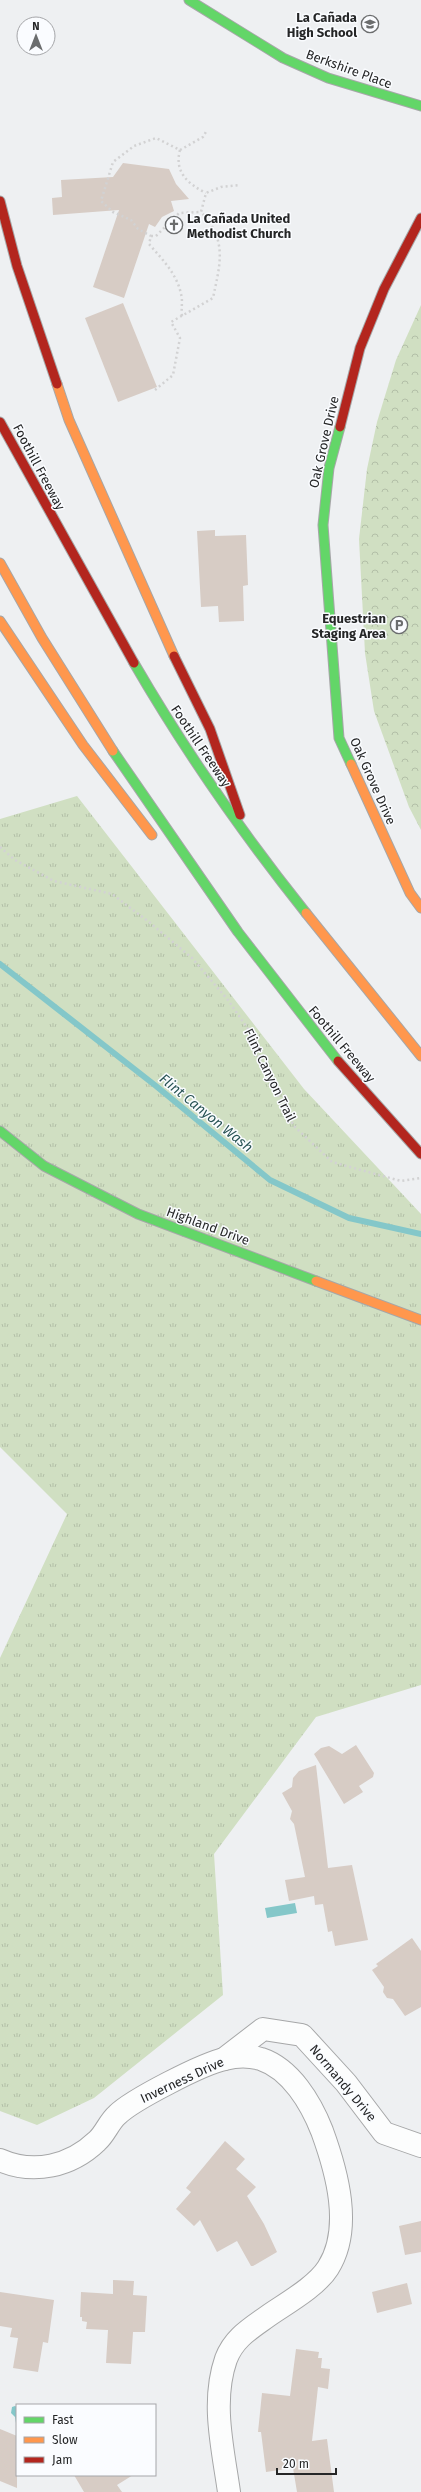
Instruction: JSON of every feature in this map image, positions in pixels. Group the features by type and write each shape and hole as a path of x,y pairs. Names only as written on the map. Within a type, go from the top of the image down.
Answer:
{"main road":[{"name":"Berkshire Place","path":"190,0 283,58 328,78 421,106"},
{"path":"0,201 17,266 69,420 159,626 210,729 251,844"},
{"name":"Oak Grove Drive","path":"421,218 384,289 360,348 329,468 323,525 339,738 410,893 421,908"},
{"name":"Foothill Freeway","path":"0,422 76,562 160,708 251,844 421,1056"},
{"name":"Foothill Freeway","path":"0,563 76,694 148,805 218,905 320,1041 421,1154"},
{"path":"0,621 83,745 160,846"},
{"path":"214,915 320,1041"},
{"name":"Highland Drive","path":"0,1131 44,1166 138,1214 421,1320"}],"street":[{"name":"Normandy Drive","path":"224,2059 263,2029 302,2035 346,2083 384,2133 421,2146"},
{"name":"Inverness Drive","path":"0,2160 35,2168 56,2166 77,2156 98,2140 117,2115 139,2100 224,2059 252,2056 273,2063 294,2082 318,2119 331,2156 338,2194 341,2226 336,2252 327,2270 303,2291 238,2337 226,2358 220,2389 220,2426 229,2492"}],"path":[{"path":"207,130 203,137 180,150 178,159 181,174 189,184 206,193 221,187 240,185"},
{"path":"180,150 156,138 134,146 113,162 101,201 114,212 131,220 138,229 151,236 156,236 179,213 201,212"},
{"path":"201,212 206,193"},
{"path":"155,390 173,375 180,338 171,322 213,298 221,263 217,234 201,212"},
{"path":"151,236 149,244 168,266 178,284 182,296 182,316"},
{"name":"Flint Canyon Trail","path":"0,847 15,860 54,881 112,894 149,922 192,958 228,1000 254,1039 260,1061 294,1126 332,1162 401,1182 421,1178"}],"green space":[{"path":"421,305 421,830 409,807 374,711 365,653 359,539 367,469 377,422 396,360"},
{"path":"77,796 304,1089 421,1214 421,1685 316,1717 214,1854 223,1995 94,2098 37,2125 0,2111 0,1658 67,1514 0,1447 0,819"}],"water":[{"path":"295,1903 297,1913 267,1918 265,1908"},
{"path":"16,2406 16,2423 15,2417 11,2413 12,2407"}],"building":[{"path":"123,163 169,169 176,184 189,199 171,201 174,211 162,217 155,227 149,224 124,298 93,287 119,210 53,215 52,198 62,197 61,180 113,177"},
{"path":"123,303 157,387 118,402 85,318"},
{"path":"215,530 215,536 246,535 248,585 243,586 244,621 219,622 218,606 201,607 197,531"},
{"path":"356,1745 374,1773 373,1777 359,1786 363,1792 344,1804 314,1754 321,1748 329,1746 342,1754"},
{"path":"316,1765 328,1868 352,1865 368,1940 335,1946 332,1931 328,1932 323,1904 315,1905 314,1896 289,1901 285,1880 305,1877 294,1824 290,1819 292,1811 282,1793 292,1787 293,1778 299,1771"},
{"path":"412,1938 421,1951 421,2007 405,2016 393,1999 387,1998 383,1992 384,1987 372,1970 378,1966 376,1964"},
{"path":"225,2141 245,2159 236,2169 256,2187 247,2196 264,2224 277,2252 253,2266 251,2266 237,2241 217,2252 200,2220 194,2226 176,2209 191,2192 186,2188"},
{"path":"421,2221 421,2252 405,2255 399,2226"},
{"path":"113,2280 134,2281 133,2295 147,2296 145,2332 133,2332 131,2364 106,2363 108,2330 86,2329 87,2322 82,2321 82,2317 80,2317 81,2292 113,2294"},
{"path":"407,2283 412,2304 377,2313 372,2292"},
{"path":"0,2292 54,2300 48,2343 43,2342 38,2372 13,2368 18,2338 10,2337 12,2328 0,2326"},
{"path":"296,2349 319,2352 318,2358 322,2358 321,2368 330,2369 328,2389 318,2387 312,2441 327,2439 334,2492 297,2492 293,2468 266,2472 261,2432 258,2432 262,2393 290,2396"},
{"path":"0,2429 16,2436 17,2488 0,2481"},
{"path":"75,2476 131,2476 117,2485 122,2492 84,2492"}],"waterway":[{"name":"Flint Canyon Wash","path":"0,964 156,1086 270,1180 349,1218 421,1234"}],"traffic: fast":[{"path":"189,0 283,58 328,78 421,106"},
{"path":"340,427 329,468 323,525 339,738 351,764"},
{"path":"134,663 153,696 194,760 237,822 306,913"},
{"path":"113,751 238,932 338,1061"},
{"path":"0,1131 44,1166 138,1214 316,1281"}],"traffic: slow":[{"path":"57,384 69,420 174,656"},
{"path":"0,563 42,638 113,751"},
{"path":"0,621 83,745 152,835"},
{"path":"351,764 410,893 421,908"},
{"path":"306,913 421,1056"},
{"path":"316,1281 421,1320"}],"traffic: jam":[{"path":"0,201 17,266 57,384"},
{"path":"340,427 360,348 384,289 421,218"},
{"path":"0,422 134,663"},
{"path":"174,656 210,729 240,815"},
{"path":"338,1061 421,1154"}],"place":[{"name":"La Cañada High School","path":"370,24"},
{"name":"La Cañada United Methodist Church","path":"174,225"},
{"name":"Equestrian Staging Area","path":"399,625"}]}
